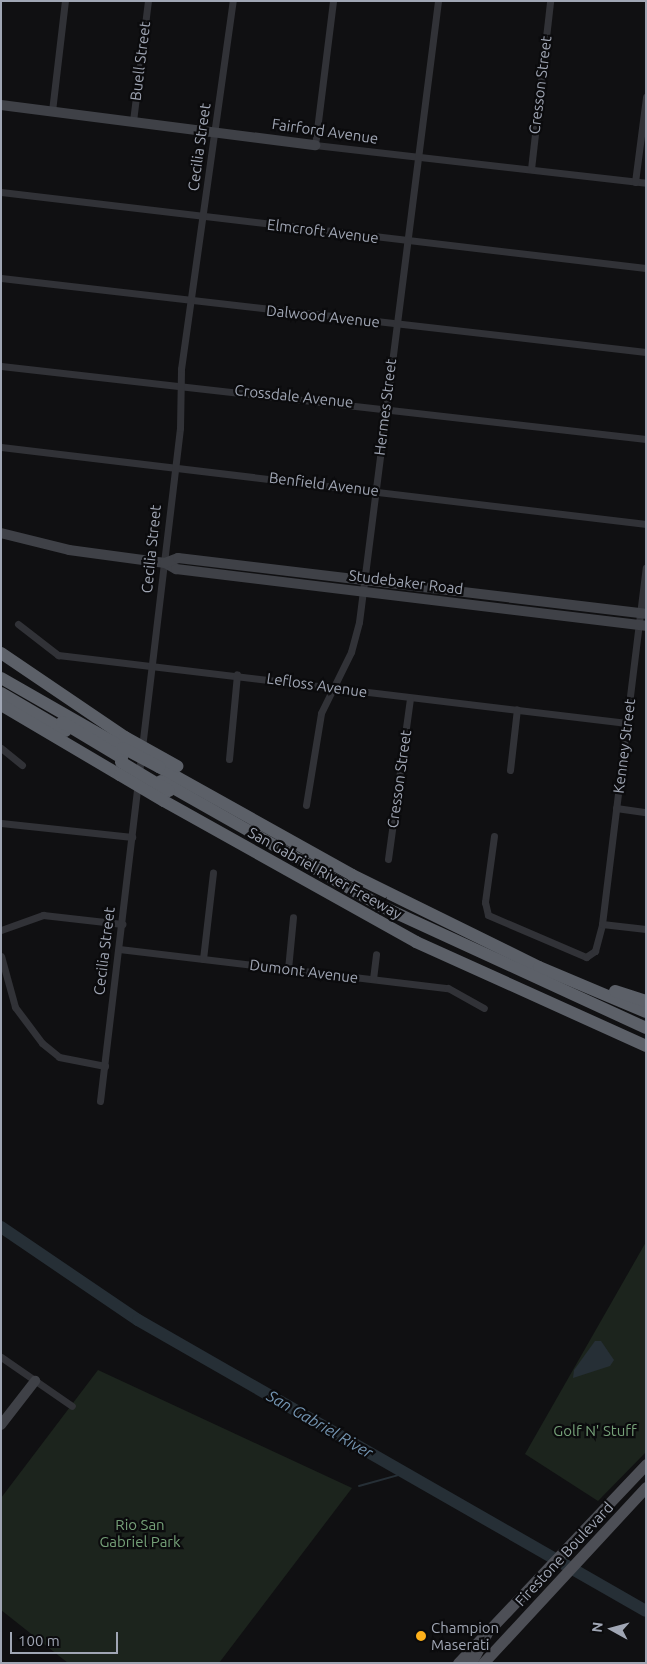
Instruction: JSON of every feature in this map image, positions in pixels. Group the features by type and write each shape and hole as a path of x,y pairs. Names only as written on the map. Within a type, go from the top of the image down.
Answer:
{"highway":[{"path":"1,653 122,756"},
{"name":"San Gabriel River Freeway","path":"1,678 122,756 167,796 416,942 644,1044"},
{"path":"1,687 122,756"},
{"path":"1,693 122,756 177,766 265,826"},
{"name":"San Gabriel River Freeway","path":"1,705 158,773 265,826 352,875 539,966 646,1012"},
{"path":"158,773 383,907 646,1028"},
{"path":"539,966 646,1001"}],"main road":[{"name":"Fairford Avenue","path":"1,105 316,145"},
{"name":"Studebaker Road","path":"1,533 68,550 165,563 176,569 642,626"},
{"name":"Studebaker Road","path":"165,563 178,558 643,613"},
{"path":"1,1424 35,1381"},
{"name":"Firestone Boulevard","path":"458,1663 646,1464"},
{"name":"Firestone Boulevard","path":"483,1663 646,1487"},
{"name":"Firestone Boulevard","path":"471,1663 483,1648 486,1634"}],"street":[{"path":"52,111 65,1"},
{"name":"Buell Street","path":"133,121 148,1"},
{"name":"Cecilia Street","path":"100,1101 176,467 181,386 190,301 217,131 233,1"},
{"path":"316,145 332,1"},
{"name":"Hermes Street","path":"306,805 321,713 351,652 362,592 384,406 420,158 438,1"},
{"name":"Cresson Street","path":"531,169 550,1"},
{"path":"635,182 646,97"},
{"name":"Fairford Avenue","path":"316,145 646,183"},
{"name":"Elmcroft Avenue","path":"1,192 408,242 646,268"},
{"name":"Dalwood Avenue","path":"1,278 646,352"},
{"name":"Crossdale Avenue","path":"1,366 384,406 646,439"},
{"name":"Benfield Avenue","path":"1,447 375,490 646,524"},
{"name":"Kenney Street","path":"494,836 485,902 488,914 586,957 595,951 602,924 627,723 642,626 646,568"},
{"name":"Lefloss Avenue","path":"18,624 27,636 58,655 237,674 410,698 627,723"},
{"path":"229,760 237,674"},
{"name":"Cresson Street","path":"388,859 410,698"},
{"path":"510,770 516,709"},
{"path":"1,748 22,765"},
{"path":"616,808 646,812"},
{"path":"1,823 132,837"},
{"path":"203,959 213,873"},
{"path":"1,930 43,915 122,924"},
{"path":"288,969 293,917"},
{"path":"602,924 646,929"},
{"name":"Dumont Avenue","path":"119,949 448,988 484,1008"},
{"path":"373,979 376,954"},
{"path":"1,956 15,1008 42,1043 59,1057 105,1066"},
{"path":"1,1357 72,1406"}],"green space":[{"name":"Golf N' Stuff","path":"646,1242 646,1452 598,1501 525,1454"},
{"name":"Rio San Gabriel Park","path":"98,1370 352,1488 219,1663 68,1663 1,1610 1,1498"}],"shaded area":[{"path":"595,1341 601,1341 614,1360 610,1366 573,1378 574,1370"}],"waterway":[{"name":"San Gabriel River","path":"1,1227 138,1320 646,1611"},
{"path":"359,1486 406,1473"}],"place":[{"name":"Champion Maserati","path":"421,1636"}]}
